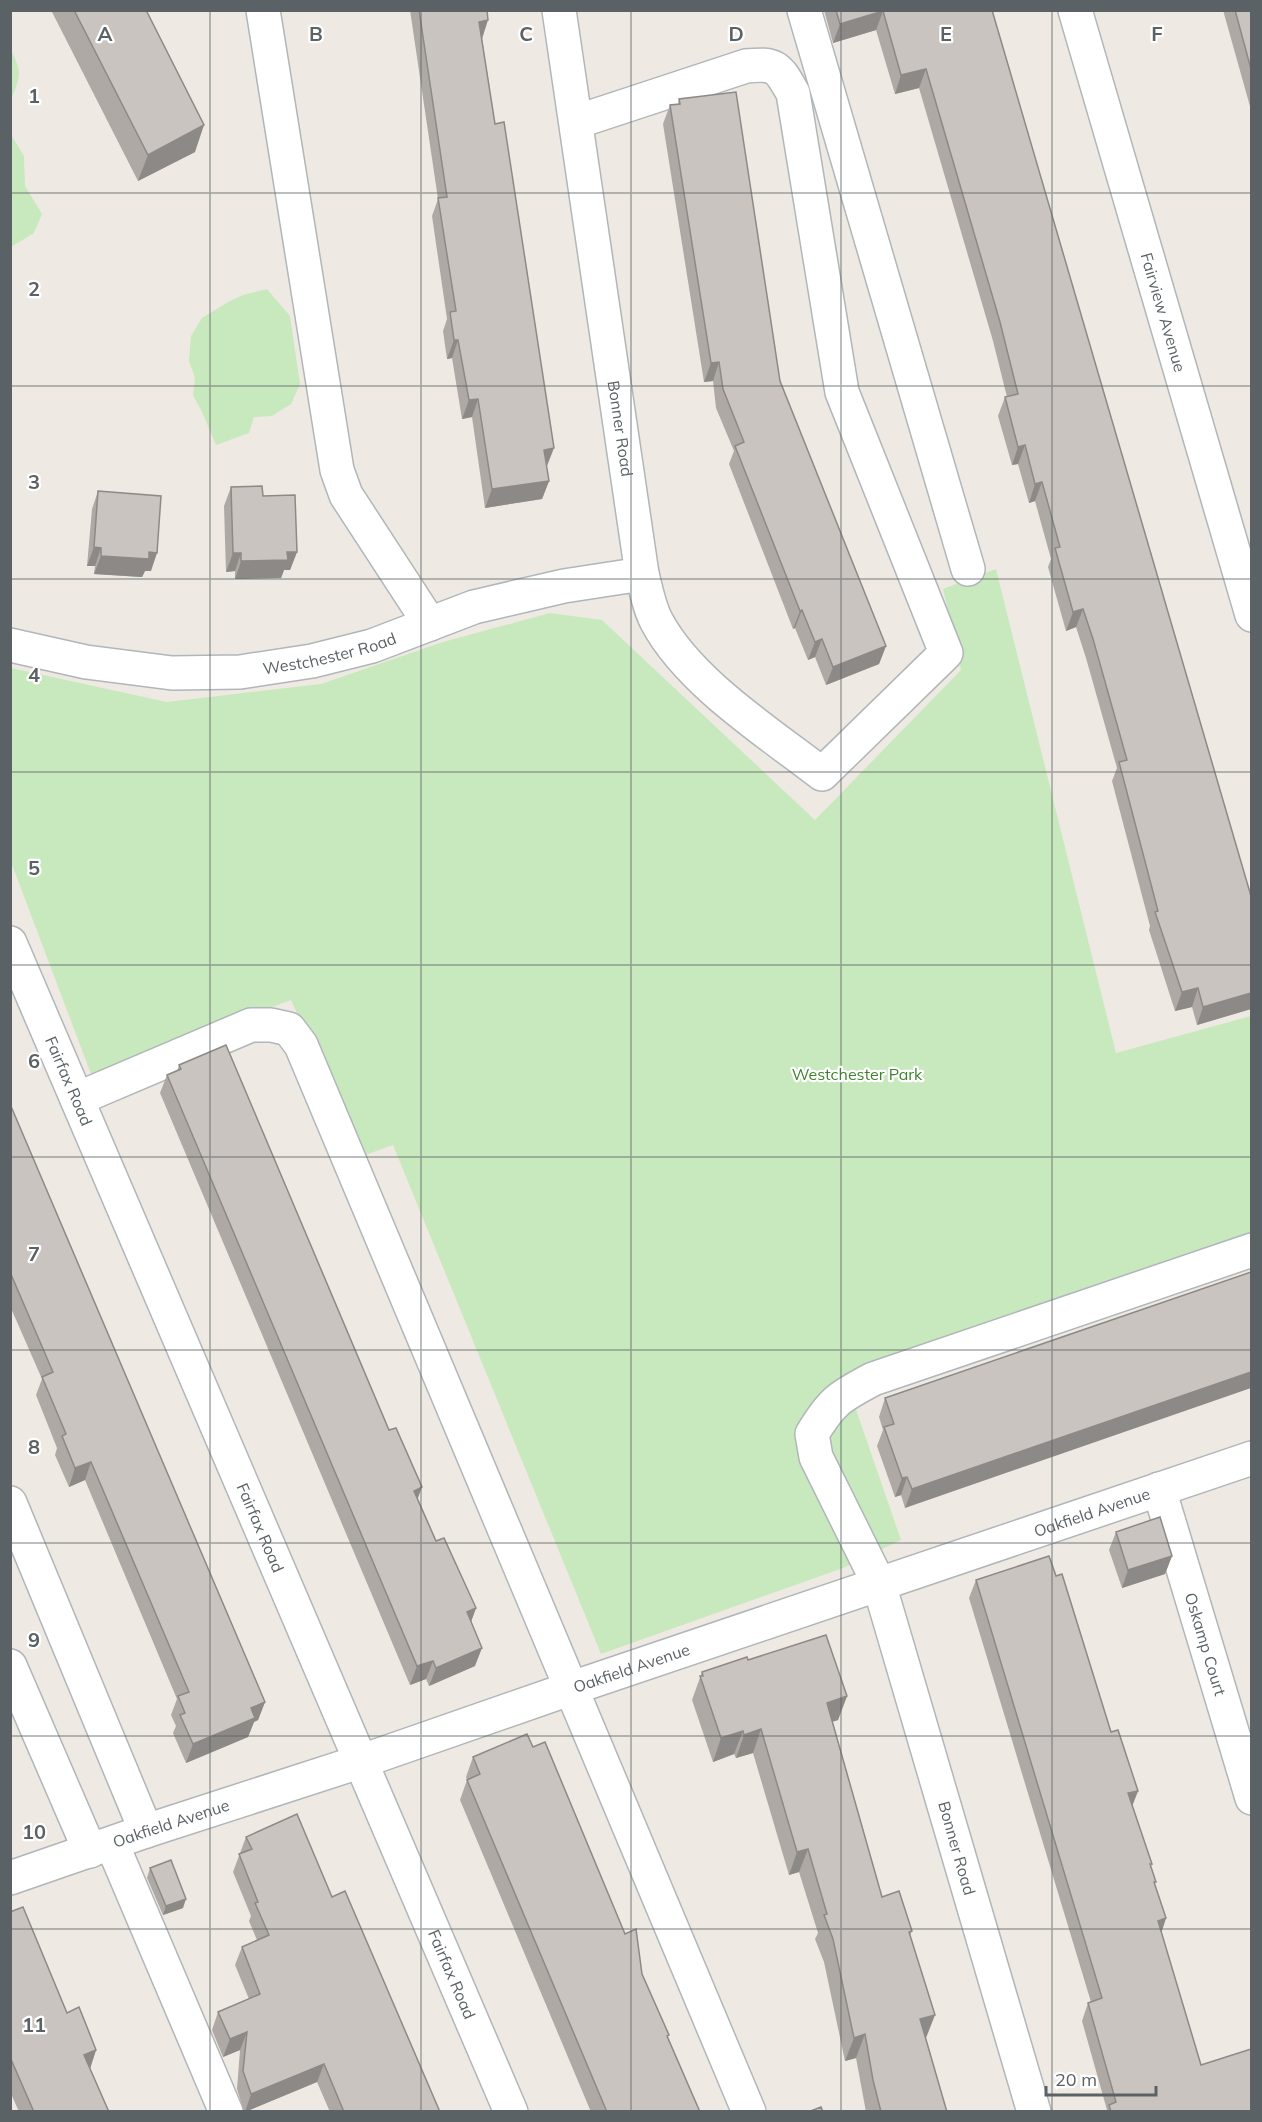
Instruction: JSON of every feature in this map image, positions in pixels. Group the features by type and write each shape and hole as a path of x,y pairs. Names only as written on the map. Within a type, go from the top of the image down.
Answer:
{"street":[{"path":"263,10 337,470 345,495 430,624"},
{"name":"Bonner Road","path":"559,10 642,574 656,621 678,653 708,685 822,774 946,653 842,392 793,93 782,73 767,64 746,66 576,122"},
{"path":"804,10 968,569"},
{"name":"Fairview Avenue","path":"1075,10 1251,615"},
{"name":"Westchester Road","path":"10,645 86,662 172,673 240,672 312,661 362,649 474,607 564,586 642,574"},
{"name":"Fairfax Road","path":"10,942 511,2112"},
{"path":"77,1099 251,1025 271,1025 289,1029 301,1045 749,2112"},
{"name":"Bonner Road","path":"1034,2112 879,1584 816,1456 812,1434 827,1411 843,1395 873,1379 1251,1250"},
{"name":"Oakfield Avenue","path":"10,1878 362,1761 1251,1458"},
{"name":"Oskamp Court","path":"1159,1489 1251,1798"},
{"path":"10,1503 146,1831"},
{"path":"10,1666 101,1847 226,2112"}],"green space":[{"path":"11,50 19,74 11,99"},
{"path":"10,133 24,156 25,186 42,214 34,233 11,247"},
{"path":"267,289 290,316 300,384 291,404 272,416 254,417 249,433 216,445 193,395 195,378 189,361 191,336 202,318 243,295"},
{"name":"Westchester Park","path":"996,569 1116,1053 1251,1016 1251,1262 851,1395 901,1540 843,1568 601,1654 393,1145 360,1157 291,1000 91,1074 11,862 11,668 167,702 321,684 443,642 550,613 602,620 815,820 961,670 943,589"}],"building":[{"path":"74,10 146,10 204,125 148,155"},
{"path":"419,10 487,10 488,20 479,22 495,124 504,122 554,448 544,450 549,481 492,489 478,399 469,400 458,340 454,340 450,312 456,311 438,198 447,197"},
{"path":"836,10 992,10 1251,896 1251,993 1203,1007 1198,988 1182,992 1155,912 1158,911 1119,762 1127,760 1093,639 1083,609 1073,612 1055,548 1060,547 1042,482 1035,484 1025,445 1018,447 1005,397 1018,394 1000,322 926,69 901,75 883,11 840,24"},
{"path":"1235,10 1251,10 1251,69"},
{"path":"736,92 780,381 886,646 833,667 822,639 815,642 802,610 800,611 735,446 744,442 723,389 719,362 711,363 670,105 680,104 679,99"},
{"path":"262,486 263,496 295,495 297,552 287,552 288,560 241,561 241,553 233,553 231,487"},
{"path":"98,491 161,496 157,553 149,552 149,559 101,556 101,548 94,547"},
{"path":"226,1045 389,1430 396,1428 422,1487 414,1491 436,1541 444,1538 476,1608 467,1612 482,1648 436,1668 433,1661 417,1666 167,1075 181,1069 179,1065"},
{"path":"10,1104 265,1702 251,1708 255,1718 193,1744 180,1715 185,1713 178,1696 189,1692 91,1462 75,1468 62,1436 66,1434 42,1377 53,1372 10,1272"},
{"path":"1251,1272 1251,1372 912,1489 907,1477 902,1478 884,1427 894,1424 885,1398"},
{"path":"1160,1517 1172,1556 1128,1570 1116,1532"},
{"path":"1049,1556 1056,1576 1062,1574 1111,1732 1118,1730 1138,1791 1128,1793 1152,1864 1150,1864 1156,1882 1154,1882 1166,1918 1158,1921 1201,2065 1251,2049 1251,2112 1111,2112 1109,2105 1116,2102 1088,2003 1102,1998 976,1580"},
{"path":"826,1635 847,1696 827,1703 882,1897 899,1891 912,1931 909,1932 935,2015 920,2019 947,2112 881,2112 865,2034 854,2038 833,1939 824,1915 827,1914 808,1849 797,1852 761,1729 744,1735 743,1731 721,1738 700,1676 703,1676 702,1672 747,1657 748,1660"},
{"path":"527,1734 533,1747 545,1742 625,1934 636,1929 642,1974 700,2112 607,2112 467,1780 480,1774 473,1757"},
{"path":"297,1814 332,1897 345,1891 440,2112 344,2112 324,2064 251,2094 243,2071 247,2032 230,2039 218,2012 260,1994 242,1947 269,1935 255,1903 258,1902 239,1854 252,1849 246,1837"},
{"path":"171,1860 186,1899 166,1906 150,1868"},
{"path":"23,1907 67,2013 79,2007 96,2050 84,2055 109,2112 34,2112 10,2057 10,1912"},
{"path":"821,2107 823,2112 808,2112"}]}
